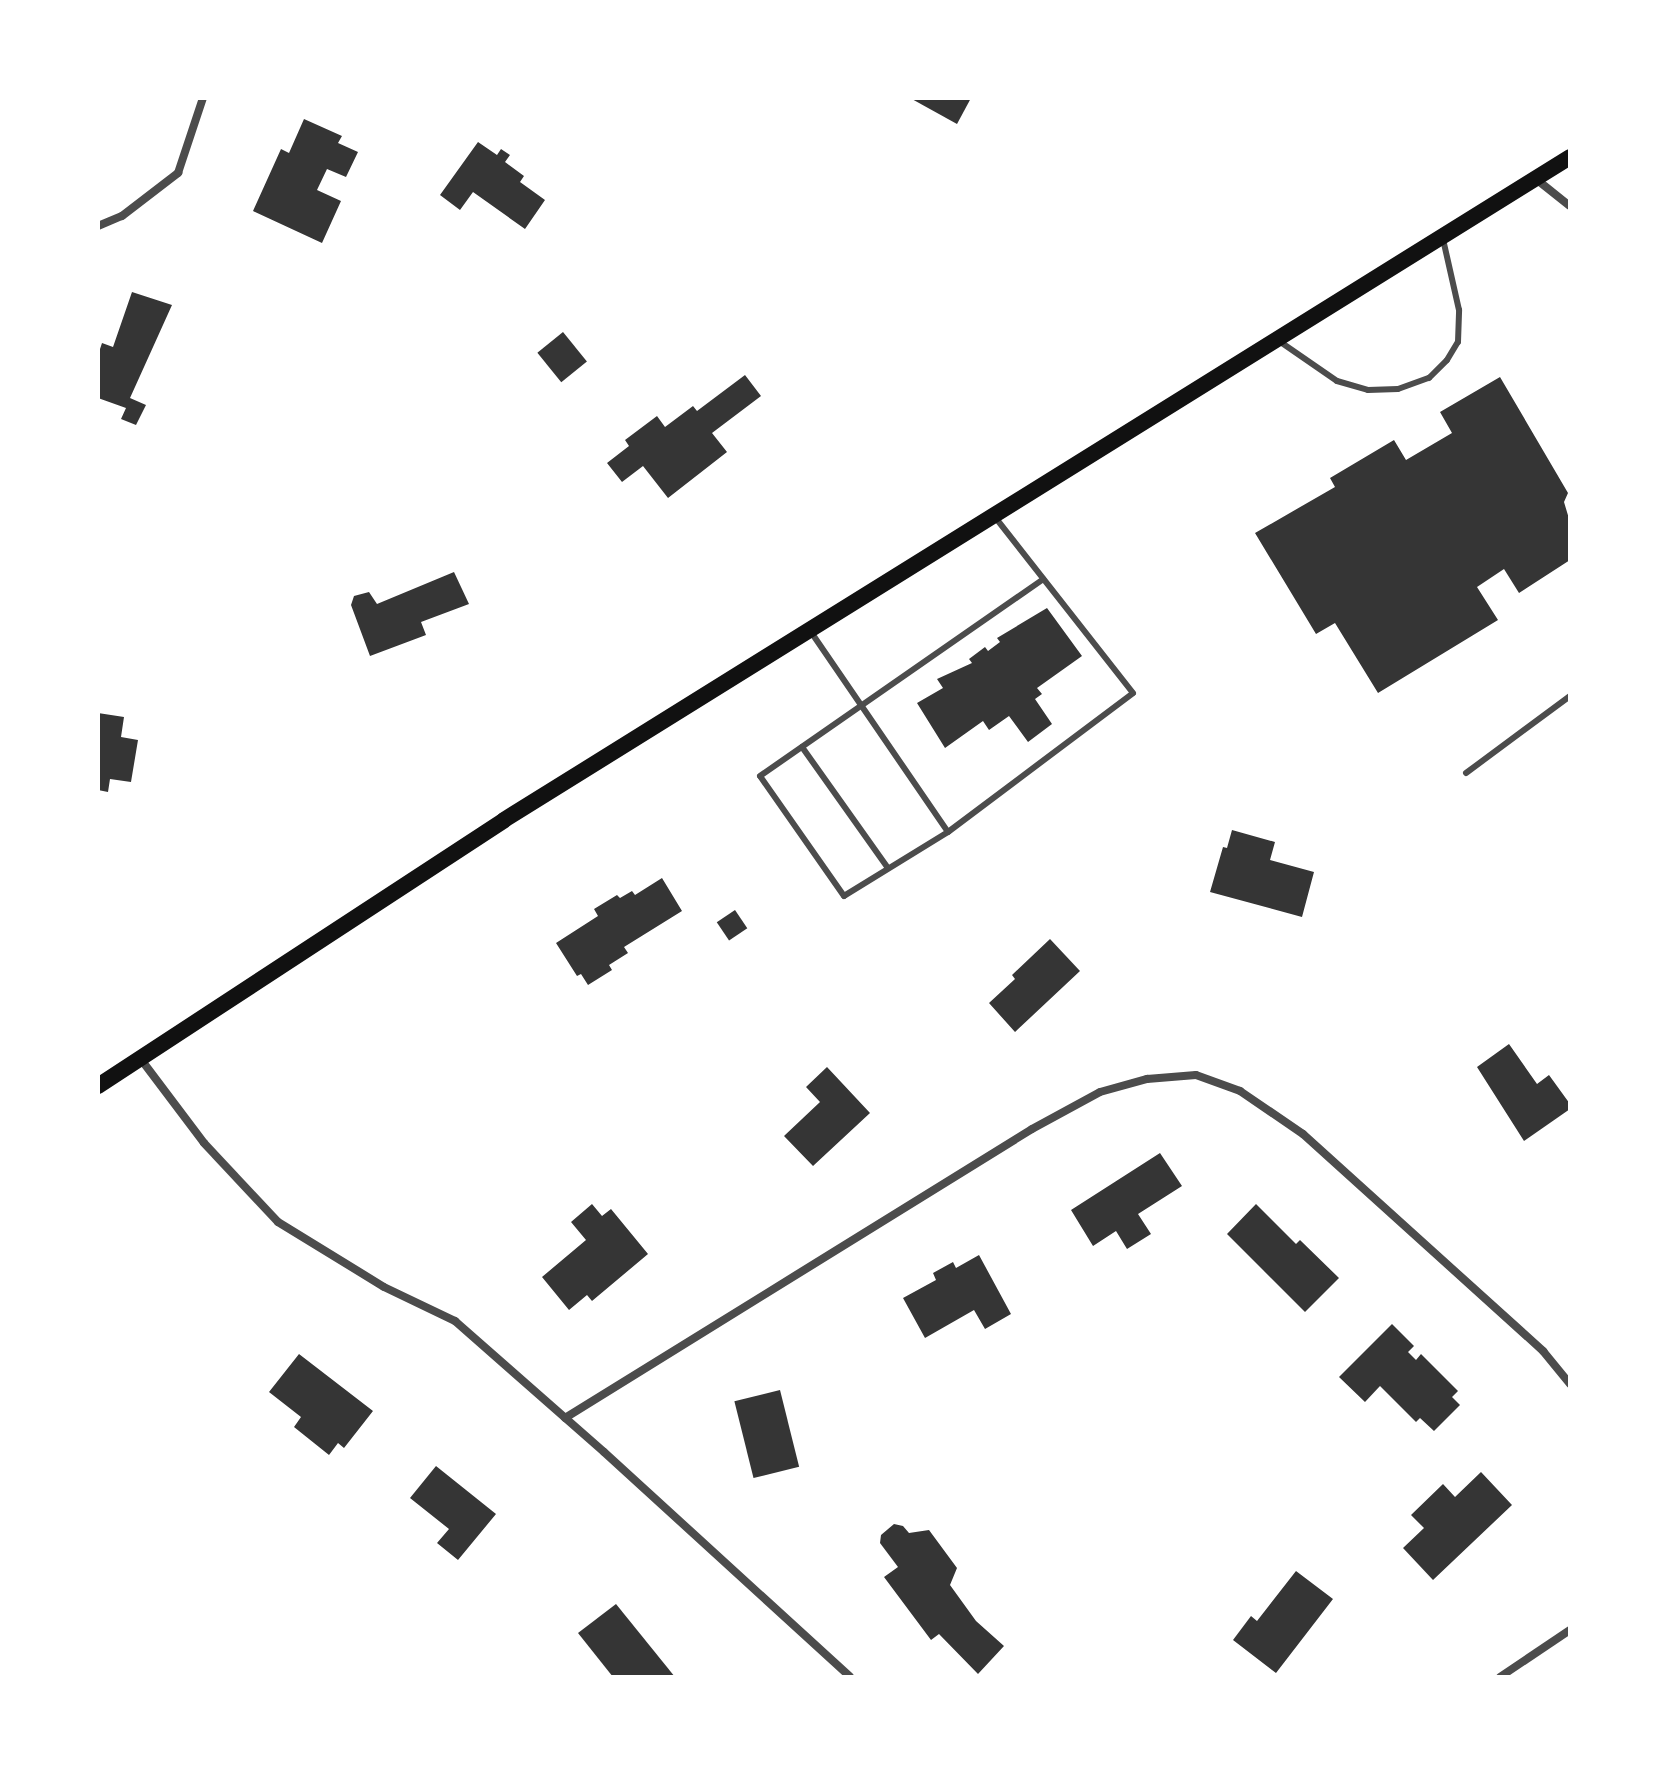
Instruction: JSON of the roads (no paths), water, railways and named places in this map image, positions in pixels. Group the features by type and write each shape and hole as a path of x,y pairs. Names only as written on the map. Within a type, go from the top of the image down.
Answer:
{"main road":[{"path":"98,1086 504,820 1570,157"}],"street":[{"path":"98,226 122,216 178,173 203,98"},
{"path":"1536,179 1570,206"},
{"path":"140,1058 204,1143 278,1222 384,1287 455,1321 850,1677"},
{"path":"565,1418 981,1160 1100,1092 1147,1079 1196,1075 1240,1091 1303,1134 1543,1351 1570,1384"},
{"path":"1500,1677 1570,1630"}],"lane":[{"path":"1276,339 1337,381 1368,390 1398,389 1429,378 1447,360 1458,342 1459,310 1442,237"},
{"path":"993,514 1133,693 948,832 844,896 760,776 1043,579"},
{"path":"809,629 948,832"},
{"path":"1466,773 1570,696"},
{"path":"802,747 888,868"}]}
